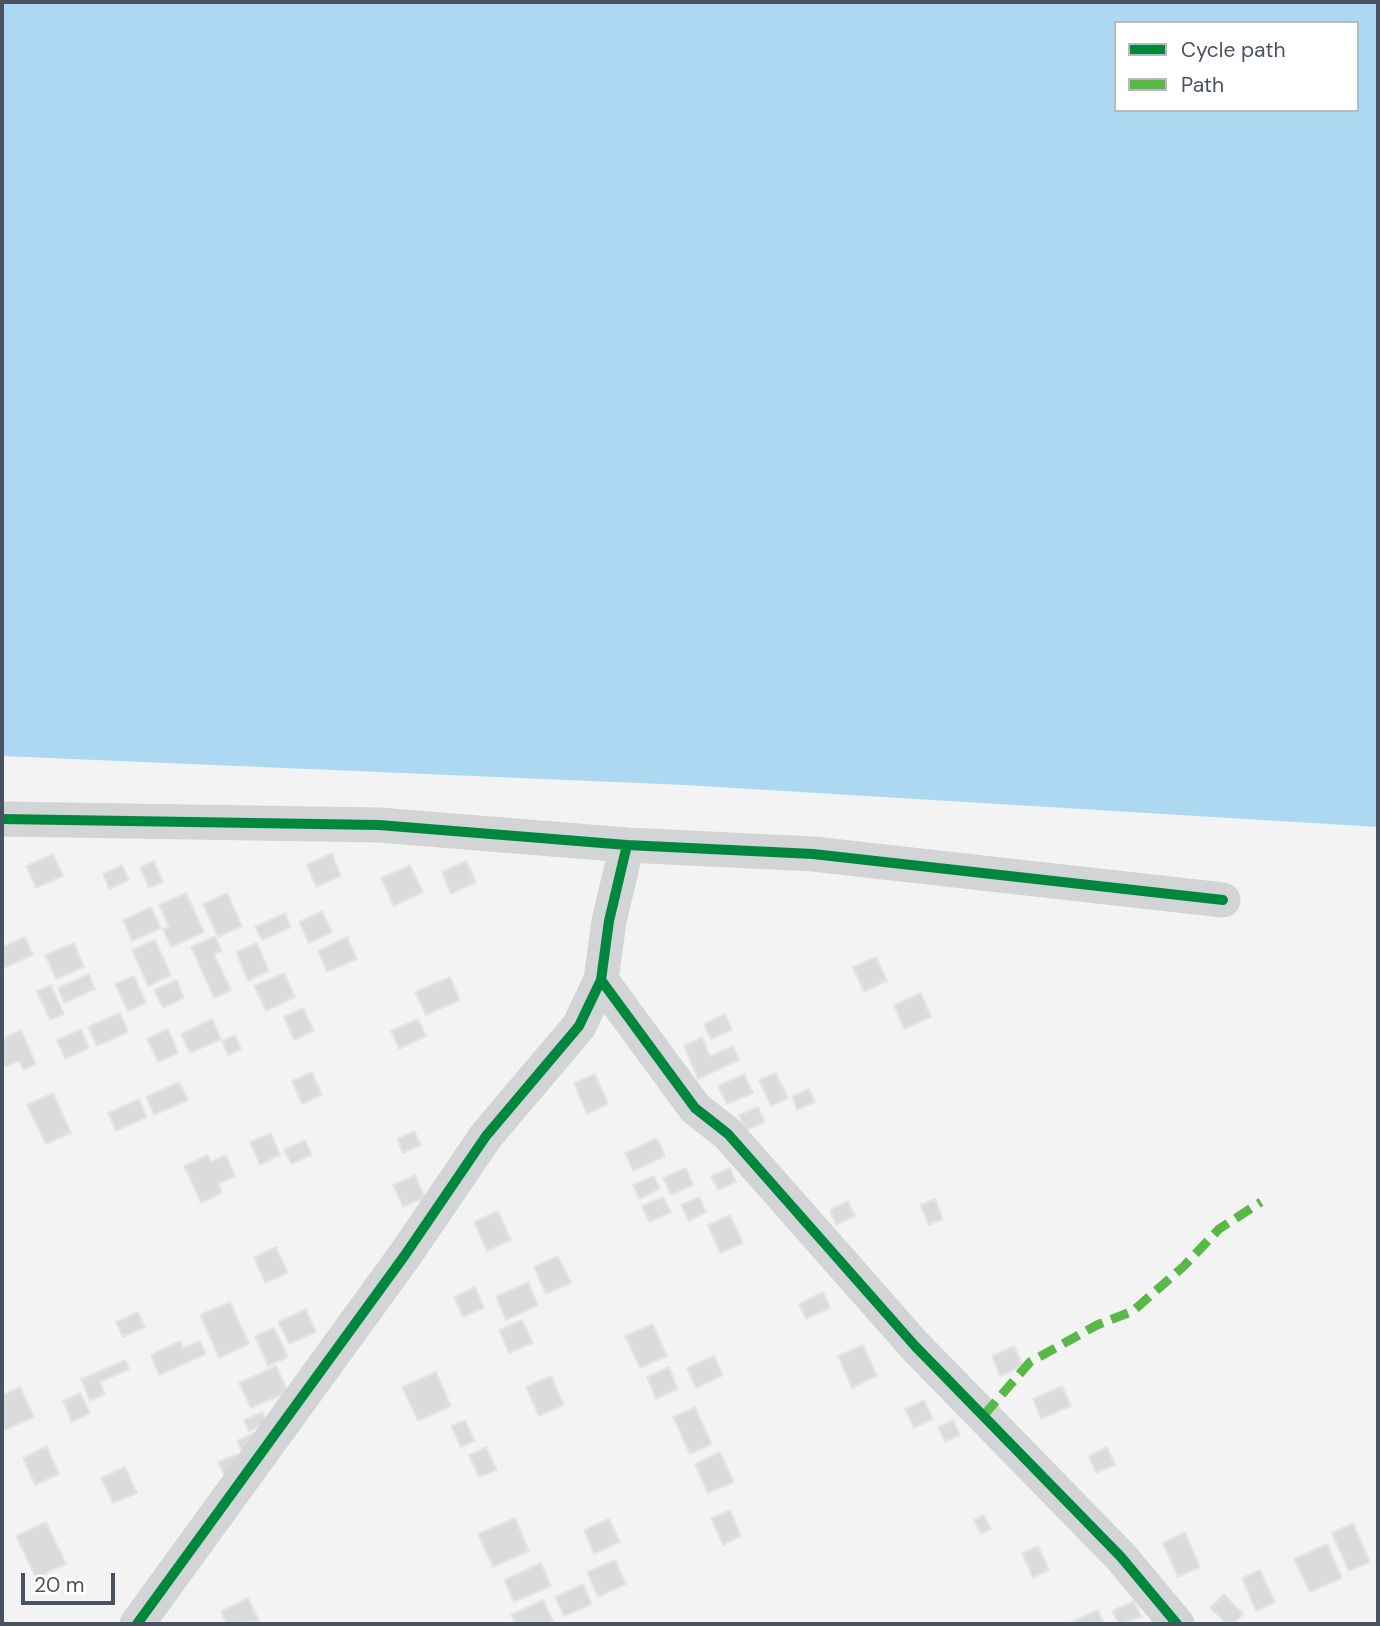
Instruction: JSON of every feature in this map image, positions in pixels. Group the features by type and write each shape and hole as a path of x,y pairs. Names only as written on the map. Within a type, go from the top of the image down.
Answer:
{"street":[{"path":"2,818 379,825 627,845 813,854 1223,900"},
{"path":"137,1624 405,1255 486,1136 579,1026 601,980 609,921 627,845"},
{"path":"601,980 695,1108 728,1134 915,1346 1121,1557 1177,1624"}],"water":[{"path":"2,2 1378,2 1378,827 685,785 2,756"}],"building":[{"path":"332,853 341,876 316,887 307,865"},
{"path":"53,854 63,876 36,888 26,866"},
{"path":"154,861 163,882 149,888 140,867"},
{"path":"466,861 476,882 451,894 442,872"},
{"path":"122,865 129,880 109,889 103,874"},
{"path":"410,865 423,892 394,906 381,878"},
{"path":"186,893 204,932 171,947 163,929 169,927 159,905"},
{"path":"227,893 242,926 218,937 203,904"},
{"path":"151,907 161,928 132,941 123,920"},
{"path":"322,911 332,932 309,943 299,922"},
{"path":"285,913 291,927 262,940 255,927"},
{"path":"215,936 222,951 214,954 231,990 214,998 191,947"},
{"path":"25,937 33,955 2,969 2,947"},
{"path":"347,937 357,959 327,972 318,951"},
{"path":"155,940 171,975 148,986 132,950"},
{"path":"74,943 84,967 56,979 45,955"},
{"path":"257,943 269,971 248,981 236,952"},
{"path":"876,957 887,981 864,992 853,967"},
{"path":"284,973 295,997 266,1011 254,986"},
{"path":"89,974 95,989 64,1003 58,988"},
{"path":"134,976 146,1003 128,1011 115,984"},
{"path":"450,977 460,1000 426,1015 415,992"},
{"path":"177,980 184,998 163,1008 154,990"},
{"path":"51,985 64,1014 50,1020 37,991"},
{"path":"921,993 931,1017 904,1029 894,1005"},
{"path":"303,1008 314,1031 294,1040 284,1017"},
{"path":"120,1013 128,1032 97,1046 88,1027"},
{"path":"725,1014 732,1030 711,1039 704,1024"},
{"path":"212,1019 221,1039 190,1053 181,1034"},
{"path":"418,1019 426,1036 399,1049 391,1031"},
{"path":"81,1029 89,1048 65,1059 57,1040"},
{"path":"168,1029 178,1053 158,1062 147,1039"},
{"path":"21,1030 36,1064 24,1070 19,1061 4,1067 2,1039"},
{"path":"235,1035 241,1049 228,1055 222,1041"},
{"path":"702,1037 710,1056 733,1046 739,1060 698,1079 684,1046"},
{"path":"312,1072 322,1095 302,1104 292,1081"},
{"path":"776,1073 788,1098 771,1106 759,1080"},
{"path":"595,1074 608,1104 587,1114 574,1083"},
{"path":"744,1074 753,1093 727,1104 718,1086"},
{"path":"179,1082 188,1100 154,1115 146,1097"},
{"path":"809,1089 815,1102 797,1110 792,1097"},
{"path":"53,1093 71,1133 46,1144 27,1105"},
{"path":"139,1099 147,1117 116,1131 108,1113"},
{"path":"758,1107 765,1122 746,1130 739,1115"},
{"path":"414,1131 421,1145 403,1153 397,1139"},
{"path":"271,1133 280,1155 260,1165 250,1142"},
{"path":"657,1138 665,1156 633,1171 625,1153"},
{"path":"305,1140 312,1155 291,1164 284,1150"},
{"path":"208,1155 211,1162 226,1155 235,1176 219,1184 222,1193 201,1203 184,1166"},
{"path":"686,1168 693,1185 671,1195 663,1178"},
{"path":"730,1168 736,1182 718,1190 711,1176"},
{"path":"415,1175 425,1197 403,1207 393,1185"},
{"path":"654,1176 660,1189 639,1199 633,1185"},
{"path":"663,1197 671,1212 649,1222 642,1206"},
{"path":"699,1197 706,1212 689,1221 681,1205"},
{"path":"935,1199 943,1219 929,1225 920,1205"},
{"path":"848,1201 855,1216 836,1225 830,1210"},
{"path":"498,1211 511,1240 487,1251 474,1222"},
{"path":"730,1215 743,1243 720,1253 708,1225"},
{"path":"276,1247 288,1273 265,1283 254,1257"},
{"path":"558,1256 571,1283 546,1294 534,1267"},
{"path":"528,1282 538,1305 506,1320 496,1297"},
{"path":"475,1287 484,1308 463,1317 454,1297"},
{"path":"823,1292 830,1308 806,1319 799,1304"},
{"path":"230,1302 249,1344 219,1358 200,1315"},
{"path":"306,1309 316,1332 289,1344 278,1322"},
{"path":"138,1312 145,1327 123,1337 116,1322"},
{"path":"522,1320 533,1343 509,1353 499,1330"},
{"path":"653,1324 667,1356 640,1368 625,1336"},
{"path":"274,1328 288,1357 268,1366 255,1336"},
{"path":"180,1341 183,1348 200,1341 206,1354 159,1375 151,1355"},
{"path":"863,1345 877,1376 852,1388 838,1356"},
{"path":"1014,1346 1023,1366 1000,1376 992,1356"},
{"path":"714,1356 723,1375 696,1388 687,1368"},
{"path":"125,1360 129,1369 100,1382 105,1394 90,1401 81,1379"},
{"path":"276,1366 288,1392 251,1408 239,1383"},
{"path":"669,1367 678,1389 656,1399 647,1377"},
{"path":"436,1372 451,1406 418,1421 402,1387"},
{"path":"551,1376 564,1405 539,1416 526,1387"},
{"path":"1062,1386 1071,1406 1041,1419 1033,1399"},
{"path":"20,1387 34,1417 5,1430 2,1422 2,1395"},
{"path":"80,1393 90,1413 72,1422 63,1401"},
{"path":"924,1400 933,1419 914,1428 905,1409"},
{"path":"695,1407 712,1444 690,1454 673,1417"},
{"path":"263,1412 267,1423 249,1431 244,1420"},
{"path":"465,1420 475,1441 461,1447 451,1426"},
{"path":"953,1420 960,1435 945,1442 938,1427"},
{"path":"253,1433 260,1449 244,1456 237,1441"},
{"path":"47,1446 59,1474 35,1485 23,1458"},
{"path":"486,1447 497,1470 479,1477 469,1455"},
{"path":"1107,1447 1115,1465 1096,1473 1089,1456"},
{"path":"720,1452 734,1482 708,1493 695,1464"},
{"path":"237,1454 244,1469 225,1477 218,1462"},
{"path":"125,1467 137,1493 113,1503 101,1478"},
{"path":"730,1510 741,1536 723,1545 711,1518"},
{"path":"984,1515 991,1529 981,1534 974,1520"},
{"path":"515,1518 529,1551 493,1567 478,1534"},
{"path":"609,1519 620,1542 594,1554 584,1530"},
{"path":"46,1522 66,1564 36,1578 16,1536"},
{"path":"1353,1523 1370,1562 1349,1571 1332,1533"},
{"path":"1185,1532 1200,1567 1178,1577 1163,1543"},
{"path":"1327,1544 1342,1578 1310,1592 1294,1559"},
{"path":"1038,1546 1049,1570 1033,1578 1022,1553"},
{"path":"615,1560 626,1584 598,1597 587,1572"},
{"path":"541,1563 551,1586 514,1602 504,1580"},
{"path":"1260,1570 1275,1602 1256,1611 1242,1578"},
{"path":"583,1584 592,1604 564,1616 555,1597"},
{"path":"1224,1594 1243,1614 1233,1624 1227,1624 1210,1608"},
{"path":"248,1598 259,1621 226,1624 221,1611"},
{"path":"543,1600 553,1621 546,1624 516,1624 511,1615"},
{"path":"1134,1601 1142,1617 1119,1624 1112,1611"},
{"path":"1098,1610 1104,1624 1071,1622"}],"marked path":[{"path":"984,1415 1030,1362 1097,1325 1133,1311 1184,1266 1219,1229 1261,1202"}],"cycle path":[{"path":"2,819 379,825 627,845 813,854 1223,900"},
{"path":"137,1624 405,1255 486,1136 579,1026 601,980 609,921 627,845"},
{"path":"601,980 695,1108 728,1134 915,1346 1121,1557 1177,1624"}]}
